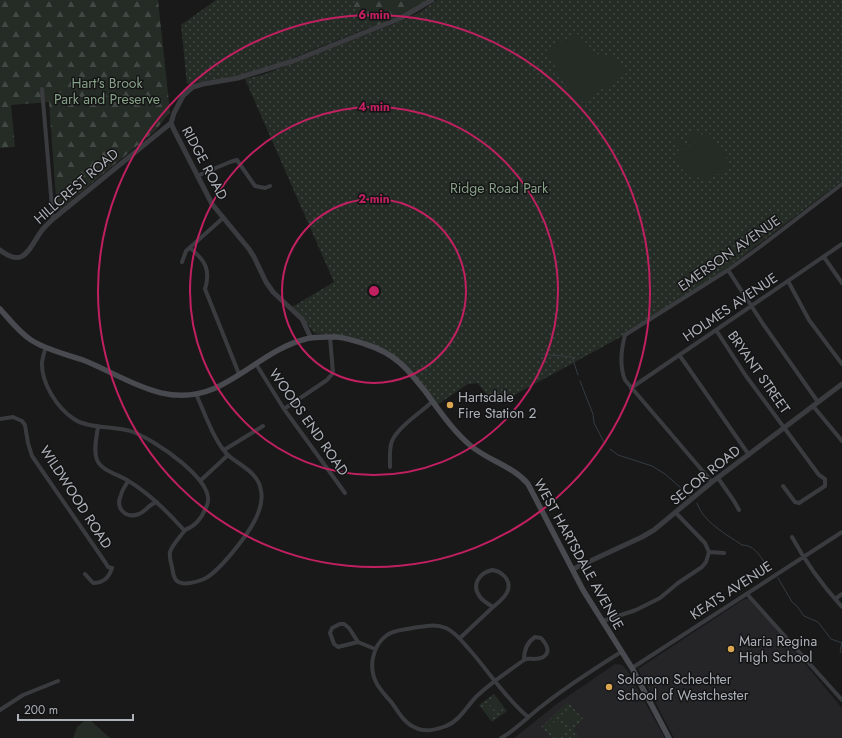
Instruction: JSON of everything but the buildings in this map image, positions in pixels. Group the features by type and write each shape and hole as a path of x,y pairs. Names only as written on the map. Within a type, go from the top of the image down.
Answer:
{"main road":[{"name":"WEST HARTSDALE AVENUE","path":"1,312 22,333 46,347 85,361 140,386 171,396 188,396 214,389 289,345 304,339 339,337 360,342 388,353 408,370 432,402 471,447 512,470 522,477 528,484 583,590 632,668 669,738"}],"street":[{"name":"RIDGE ROAD","path":"311,338 302,319 273,292 266,282 252,253 212,204 170,123 172,117 186,92 193,87 238,78 293,61 401,18 432,0"},
{"path":"42,89 53,220"},
{"name":"HILLCREST ROAD","path":"0,250 12,258 20,258 24,256 32,248 42,230 170,123"},
{"path":"197,176 237,160 255,186 265,188 270,186"},
{"name":"EMERSON AVENUE","path":"631,388 625,380 621,367 622,347 625,335 728,270 842,184"},
{"path":"182,262 186,251 223,218"},
{"name":"HOLMES AVENUE","path":"631,388 842,244"},
{"path":"190,248 197,253 205,266 208,278 205,289 239,374"},
{"path":"824,257 842,283"},
{"path":"728,270 818,402"},
{"path":"788,281 809,320 842,364"},
{"name":"BRYANT STREET","path":"716,330 746,376 819,475 825,479 825,486 799,503 794,502 783,486"},
{"path":"284,409 332,375 330,337"},
{"path":"46,347 42,362 46,381 57,403 74,419 79,422 112,427 138,434 155,443 189,469 200,481 208,495 208,504 198,521 186,530 170,553 170,562 175,578 184,584 202,580 213,574 229,556 252,524 260,507 261,491 259,484 250,471 228,455 224,450 215,436 196,394"},
{"path":"680,356 749,455"},
{"name":"WOODS END ROAD","path":"256,364 284,409 345,493"},
{"name":"SECOR ROAD","path":"573,569 654,530 712,482 842,384"},
{"path":"631,388 712,482"},
{"path":"390,467 392,440 407,424 432,402"},
{"path":"813,406 842,441"},
{"name":"WILDWOOD ROAD","path":"0,418 12,417 22,421 25,425 32,456 108,567 112,568 106,579 100,583 93,583 85,574"},
{"path":"98,426 96,452 101,466 146,492 183,529 186,530"},
{"path":"224,450 263,426"},
{"path":"200,481 228,455"},
{"path":"718,478 739,510"},
{"path":"128,481 120,495 119,500 121,509 126,515 132,516 142,512 151,504 157,502"},
{"path":"603,621 636,610 660,598 678,583 702,567 706,562 709,552 706,543 676,513"},
{"name":"KEATS AVENUE","path":"632,668 842,532"},
{"path":"792,537 803,557 842,607"},
{"path":"709,552 724,553"},
{"path":"460,638 493,607 506,594 508,590 508,585 504,575 499,571 492,570 483,573 477,579 476,583 480,596 493,607"},
{"path":"747,594 842,700"},
{"path":"835,599 842,594"},
{"path":"358,642 338,647 335,646 331,639 330,633 335,625 344,624 349,628 358,642 375,650"},
{"path":"524,660 526,647 530,640 535,637 541,638 547,646 548,652 544,656 524,660 496,681 478,695 451,724 430,731 415,728 403,718 377,684 373,673 372,661 378,645 386,636 392,633 426,626 439,626 446,628 460,638 496,681 518,709 528,717"},
{"path":"501,738 506,736 557,694 621,652"},
{"path":"0,710 23,695 58,681"}],"shaded area":[{"name":"Maria Regina High School","path":"744,599 749,599 776,629 842,708 842,738 674,738 638,669"},
{"name":"Solomon Schechter School of Westchester","path":"615,664 622,665 627,670 665,738 514,738 558,703"}],"green space":[{"name":"Hart's Brook Park and Preserve","path":"0,0 158,0 170,112 155,131 57,212 49,102 11,105 15,147 0,148"},
{"name":"Hart's Brook Park and Preserve","path":"216,0 427,0 406,13 277,64 236,76 187,84 181,25"},
{"path":"355,0 427,0 406,13 372,28 353,7"},
{"name":"Ridge Road Park","path":"437,0 842,0 842,181 723,271 628,333 498,404 493,403 478,383 468,384 437,405 415,377 373,344 356,338 314,333 292,307 334,282 245,79 265,74 406,19 420,12"},
{"path":"578,34 596,54 602,55 605,60 613,55 626,74 577,105 546,51 560,42 571,39"},
{"path":"695,128 701,135 704,133 710,134 731,165 725,171 706,180 686,174 675,160 696,140 690,144 685,138"},
{"path":"678,135 687,147 681,153 671,141"},
{"path":"494,694 507,711 492,722 479,705"},
{"path":"494,698 502,709 497,713 489,702"},
{"path":"568,702 583,719 573,729 579,736 576,738 552,738 541,727"},
{"path":"488,703 496,714 491,718 482,707"},
{"path":"570,707 579,718 575,722 565,712"},
{"path":"564,713 573,723 568,727 559,717"},
{"path":"88,718 110,738 73,738 77,727"},
{"path":"557,719 567,729 562,733 553,723"},
{"path":"551,724 561,735 557,738 555,738 547,729"}],"waterway":[{"path":"540,354 572,357 578,375"},
{"path":"580,381 593,414 594,423 605,444"},
{"path":"610,449 618,455 652,466 665,474 690,496"},
{"path":"697,503 704,516 710,522 742,545 753,548 765,563"},
{"path":"778,578 792,602 804,616 818,622 831,639 842,643 840,651 842,653"}],"place":[{"name":"Hartsdale Fire Station 2","path":"450,405"},
{"name":"Maria Regina High School","path":"731,649"},
{"name":"Solomon Schechter School of Westchester","path":"609,687"}]}
